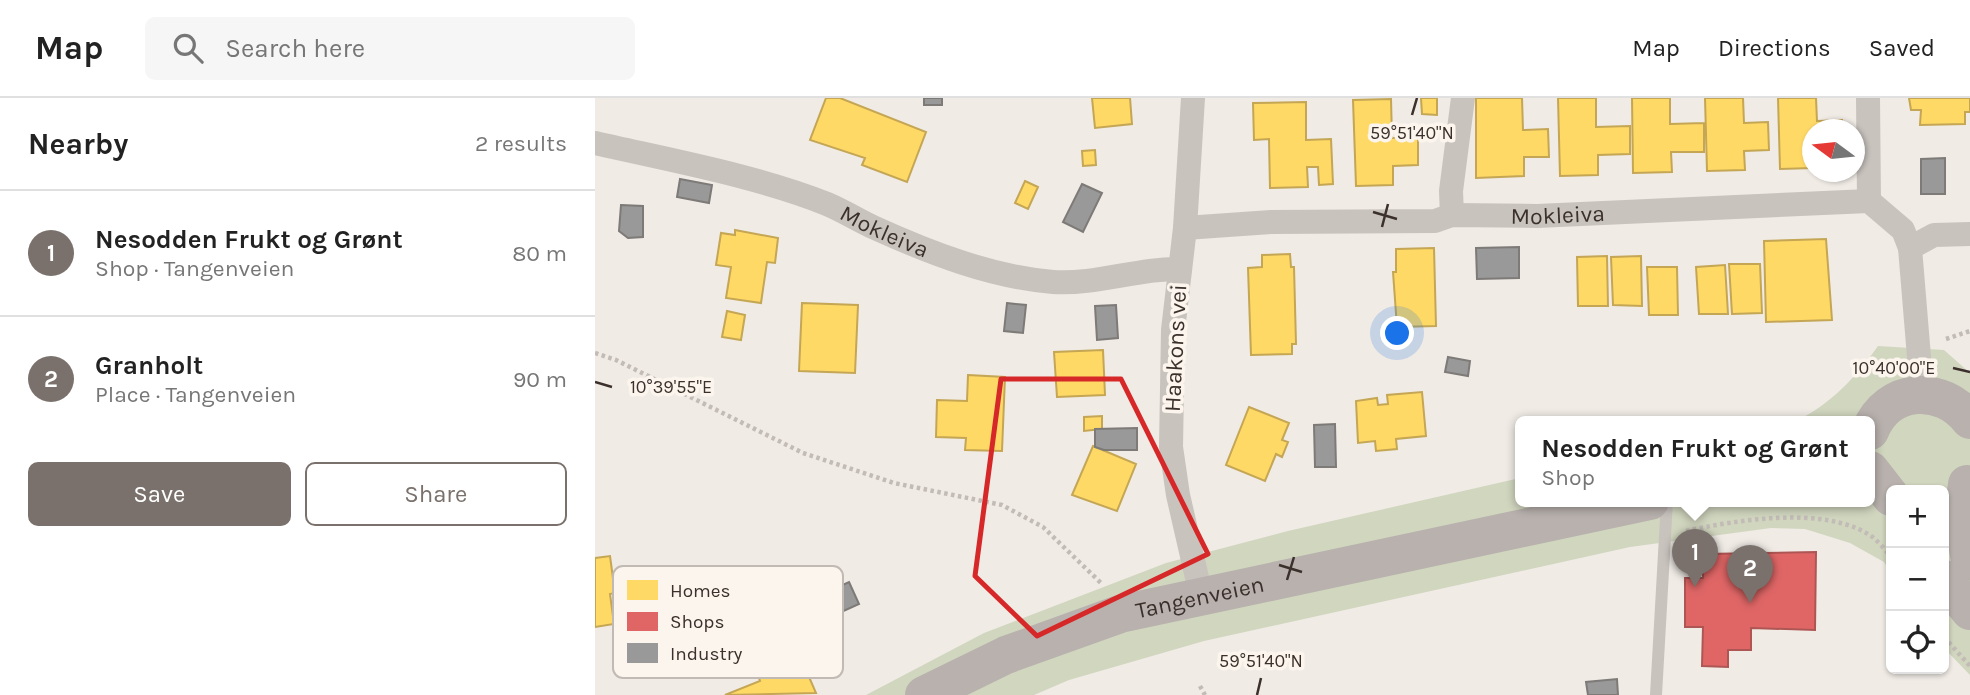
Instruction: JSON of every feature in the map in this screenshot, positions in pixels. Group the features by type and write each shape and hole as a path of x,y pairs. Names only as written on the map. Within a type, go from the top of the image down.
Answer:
{"main road":[{"path":"1875,418 1906,396 1922,394 1934,395 1967,414"},
{"path":"1960,489 1970,561"},
{"name":"Tangenveien","path":"924,695 1006,655 1120,614 1621,507"},
{"path":"1949,585 1970,611"}],"street":[{"name":"Haakons vei","path":"1192,98 1185,228 1173,330 1171,447 1178,495 1201,595"},
{"path":"1453,215 1451,191 1463,98"},
{"path":"1868,98 1869,201 1903,230 1910,248 1909,273 1922,371 1922,394"},
{"name":"Mokleiva","path":"595,143 778,188 828,204 874,228 968,265 1010,275 1053,282 1084,282 1164,268 1180,269"},
{"name":"Mokleiva","path":"1185,228 1271,222 1435,221 1453,215 1563,215 1869,201"},
{"path":"1910,248 1934,235 1970,234"}],"lane":[{"path":"1656,695 1667,507"}],"path":[{"path":"1935,343 1970,331"},
{"path":"595,352 803,453 894,484 1002,505 1043,527 1104,586"},
{"path":"1747,521 1780,519 1844,524 1874,538 1886,551"},
{"path":"1949,643 1970,666"},
{"path":"1200,686 1205,695"}],"highlighted area":[{"path":"1001,379 1121,379 1208,554 1037,636 975,576"}],"green space":[{"path":"1878,346 1944,350 1970,373 1970,675 1949,653 1949,485 1886,485 1886,565 1850,543 1805,529 1771,528 1630,547 1204,641 1069,680 1034,695 866,695 984,633 1166,563 1288,531 1515,479 1515,507 1875,507 1875,416 1805,416 1842,389"}],"building: Homes":[{"path":"826,98 840,98 926,132 907,182 862,165 865,158 810,140"},
{"path":"1092,98 1130,98 1132,124 1095,128"},
{"path":"1421,98 1437,98 1437,115 1422,114"},
{"path":"1476,98 1522,98 1523,130 1548,129 1549,157 1524,157 1524,176 1476,178"},
{"path":"1558,98 1596,98 1596,127 1630,126 1630,154 1598,155 1598,175 1560,176"},
{"path":"1632,98 1670,98 1670,124 1704,123 1704,152 1671,152 1672,172 1633,173"},
{"path":"1705,98 1743,98 1744,123 1768,122 1769,150 1744,151 1745,170 1707,171"},
{"path":"1778,98 1816,98 1817,119 1802,119 1802,168 1780,169"},
{"path":"1909,98 1970,98 1970,112 1965,112 1965,124 1920,125 1921,110 1911,110"},
{"path":"1391,99 1392,138 1418,137 1418,165 1393,166 1393,185 1356,186 1353,100"},
{"path":"1306,102 1306,140 1331,139 1333,184 1319,185 1318,167 1307,167 1308,187 1270,188 1269,139 1254,140 1253,103"},
{"path":"1095,150 1096,165 1083,166 1082,151"},
{"path":"1025,181 1038,187 1028,209 1015,203"},
{"path":"735,230 778,238 775,263 767,262 761,303 726,298 731,267 716,265 721,233 735,235"},
{"path":"1826,239 1832,320 1766,322 1764,241"},
{"path":"1434,248 1436,326 1397,327 1393,272 1396,272 1396,249"},
{"path":"1290,254 1291,267 1294,267 1296,344 1292,344 1292,354 1251,355 1248,268 1262,267 1262,255"},
{"path":"1607,256 1608,306 1578,306 1577,257"},
{"path":"1641,256 1642,306 1613,305 1611,257"},
{"path":"1729,264 1760,264 1762,313 1732,314"},
{"path":"1725,265 1728,314 1699,314 1696,267"},
{"path":"1647,267 1677,267 1678,315 1649,315"},
{"path":"802,303 858,305 855,373 799,371"},
{"path":"727,311 745,315 741,340 722,337"},
{"path":"1103,350 1105,395 1057,397 1054,352"},
{"path":"968,375 1005,377 1002,451 965,450 966,438 936,437 937,400 967,401"},
{"path":"1422,392 1426,436 1396,439 1397,449 1376,451 1375,441 1358,443 1356,401 1377,398 1378,405 1388,404 1387,395"},
{"path":"1249,407 1289,423 1282,440 1288,442 1282,457 1276,454 1265,481 1226,465"},
{"path":"1102,416 1102,429 1084,431 1084,417"},
{"path":"1093,446 1136,464 1117,511 1072,495"},
{"path":"610,556 613,624 595,627 595,558"},
{"path":"759,678 810,678 816,693 725,695 760,681"}],"building: Shops":[{"path":"1816,552 1815,630 1751,628 1751,650 1728,650 1728,667 1702,666 1703,627 1685,627 1685,578 1703,578 1703,554"}],"building: Industry":[{"path":"924,98 942,98 942,105 924,105"},
{"path":"1945,158 1945,194 1921,194 1921,159"},
{"path":"680,179 712,185 709,203 677,197"},
{"path":"1082,184 1102,193 1083,232 1063,222"},
{"path":"621,205 643,206 643,237 628,238 619,231"},
{"path":"1519,247 1519,278 1477,279 1476,248"},
{"path":"1007,303 1026,305 1023,333 1004,331"},
{"path":"1116,305 1118,338 1097,340 1095,306"},
{"path":"1448,357 1470,361 1468,376 1445,372"},
{"path":"1335,424 1336,467 1315,467 1314,425"},
{"path":"1137,428 1137,450 1104,450 1095,447 1095,429"},
{"path":"849,582 859,604 843,611 843,585"},
{"path":"1617,679 1618,695 1588,695 1586,682"}],"place":[{"name":"Nesodden Frukt og Grønt","path":"1695,587"},
{"name":"Granholt","path":"1750,603"}]}
